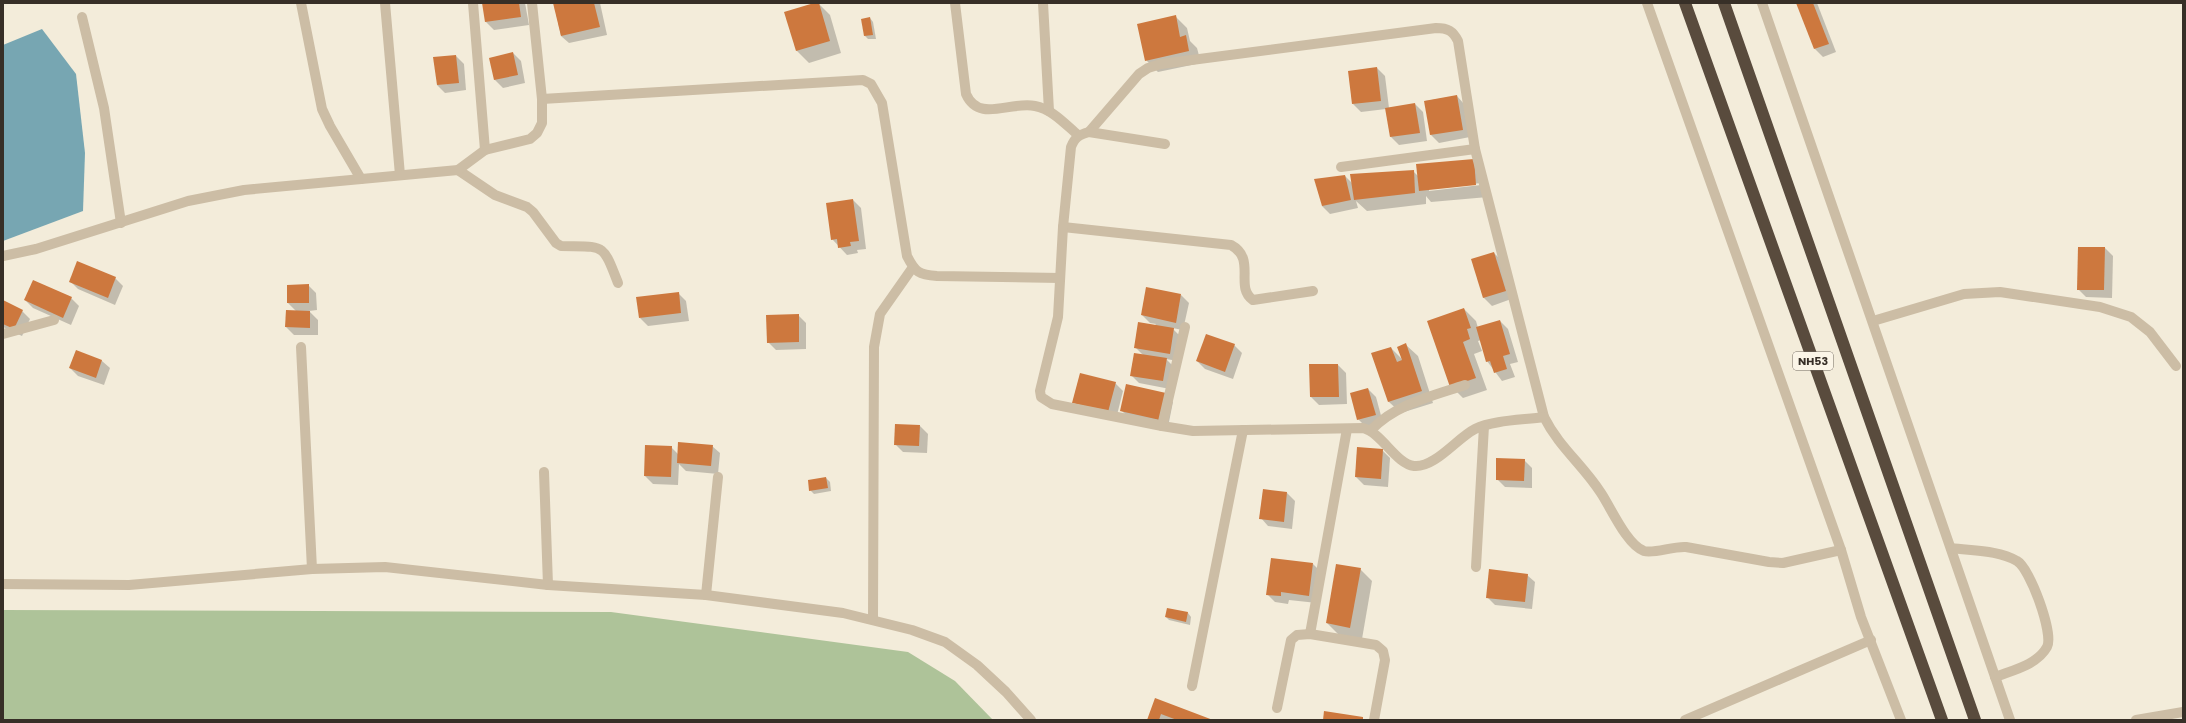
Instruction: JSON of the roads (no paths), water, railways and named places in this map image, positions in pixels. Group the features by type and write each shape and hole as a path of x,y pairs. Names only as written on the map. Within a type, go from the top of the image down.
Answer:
{"highway":[{"name":"NH53","path":"1685,3 1942,720"},
{"name":"NH53","path":"1724,3 1975,720"}],"street":[{"path":"301,3 322,109 330,126 361,179"},
{"path":"386,3 400,176"},
{"path":"472,3 485,150"},
{"path":"3,256 36,249 188,201 244,190 458,170 485,150 530,139 537,133 542,123 542,99 532,3"},
{"path":"955,3 966,94 970,104 978,109 985,110 1020,105 1035,106 1049,111 1078,135"},
{"path":"1043,3 1049,111"},
{"path":"1647,3 1841,550 1862,617 1901,720"},
{"path":"1762,3 2010,720"},
{"path":"82,17 104,108 121,223"},
{"path":"1089,132 1139,74 1148,68 1161,64 1446,28 1454,32 1458,41 1475,149 1544,417 1557,441 1600,492 1628,537 1636,546 1651,552 1674,546 1769,562 1784,563 1841,550"},
{"path":"542,99 863,80 871,84 882,103 907,256 913,267 922,275 1060,278"},
{"path":"1165,144 1089,132 1078,135 1074,140 1071,147 1063,227 1058,317 1040,391 1041,397 1052,404 1192,431 1371,430 1404,462 1416,466 1432,461 1474,429 1484,426 1544,417"},
{"path":"1340,167 1475,149"},
{"path":"458,170 495,195 527,207 533,212 556,243 561,246 596,247 602,250 608,256 618,284"},
{"path":"1063,227 1231,245 1238,249 1243,255 1246,290 1248,297 1253,300 1313,291"},
{"path":"873,619 874,347 880,314 913,267"},
{"path":"1873,321 1964,294 1981,292 2016,294 2100,307 2131,317 2150,332 2176,366"},
{"path":"3,334 54,320"},
{"path":"1162,426 1185,327"},
{"path":"301,347 312,569"},
{"path":"1371,430 1383,417 1397,409 1465,385"},
{"path":"1476,568 1484,426"},
{"path":"1310,634 1347,429"},
{"path":"1192,686 1243,430"},
{"path":"544,472 548,585"},
{"path":"706,595 718,477"},
{"path":"1951,548 2004,555 2018,561 2029,574 2048,629 2048,645 2042,654 2027,665 1995,677"},
{"path":"3,584 129,585 312,569 385,567 548,585 706,595 843,613 873,619 912,630 945,642 977,665 1006,692 1031,720"},
{"path":"1277,708 1291,640 1297,635 1310,634 1376,645 1383,651 1385,660 1374,720"},
{"path":"1685,720 1871,640"},
{"path":"2136,720 2183,712"}],"water":[{"path":"42,29 76,74 85,153 83,211 3,241 3,45"}]}
